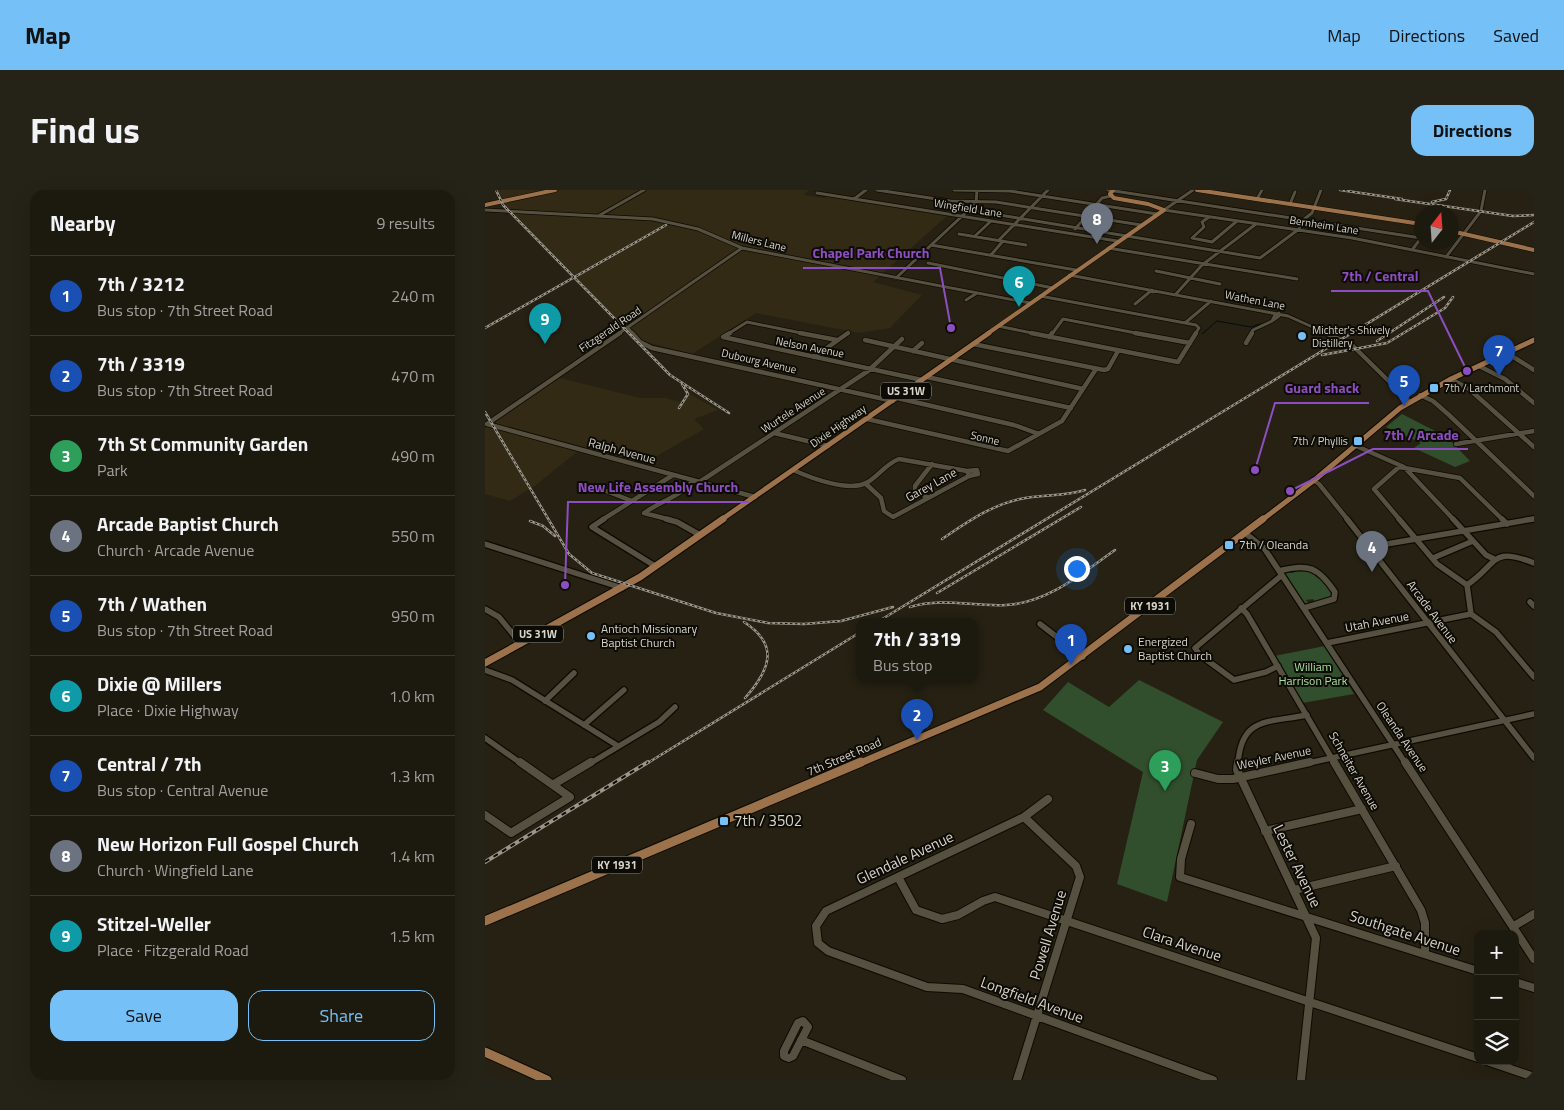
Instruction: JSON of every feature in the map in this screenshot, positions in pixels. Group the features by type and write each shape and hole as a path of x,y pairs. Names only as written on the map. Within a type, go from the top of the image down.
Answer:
{"main road":[{"path":"485,205 555,190"},
{"path":"1111,196 1112,190"},
{"path":"1197,190 1226,192 1257,199 1414,223"},
{"name":"Bernheim Lane","path":"1111,196 1164,210"},
{"name":"Dixie Highway","path":"485,663 622,588 655,566 867,419 1117,241 1164,210"},
{"path":"1459,232 1534,250"},
{"name":"7th Street Road","path":"485,920 1040,687 1083,657 1245,533 1410,402 1451,379 1534,341"},
{"path":"485,1052 547,1080"}],"street":[{"path":"599,216 644,190"},
{"path":"829,195 836,190"},
{"path":"854,199 866,190"},
{"path":"877,190 944,200 996,202 1141,225"},
{"path":"954,190 1007,191 1157,214"},
{"path":"896,278 977,202 977,190"},
{"path":"991,255 1014,225 1048,190"},
{"path":"1108,190 1414,237"},
{"name":"Dixie Highway","path":"1164,210 1193,190"},
{"path":"1257,199 1262,190"},
{"path":"969,210 1261,258 1298,230 1304,219 1312,213 1321,190"},
{"path":"1446,257 1481,211 1485,190"},
{"path":"1291,204 1295,192"},
{"name":"Wingfield Lane","path":"817,193 1117,241"},
{"path":"1071,234 1102,198 1111,196"},
{"name":"Millers Lane","path":"485,210 653,219 693,227 742,248 1030,303"},
{"name":"Bernheim Lane","path":"1164,210 1298,230 1534,274"},
{"path":"1209,216 1202,222 1204,227 1192,238 1212,242 1237,221"},
{"path":"975,236 991,221"},
{"path":"1176,294 1189,278 1256,224"},
{"path":"959,234 1026,245"},
{"path":"931,245 1076,270"},
{"name":"Fitzgerald Road","path":"486,424 742,248"},
{"path":"1108,248 1297,279"},
{"path":"928,263 1053,288"},
{"path":"1157,270 1220,284"},
{"name":"Wathen Lane","path":"1069,275 1279,314 1351,344 1410,402"},
{"path":"1135,304 1152,290"},
{"path":"966,300 977,293"},
{"path":"998,326 1178,362 1199,327 1041,296"},
{"path":"1185,323 1211,301"},
{"path":"1247,343 1253,330 1271,321 1275,315 1279,314"},
{"path":"1049,337 1062,320 1189,343"},
{"name":"Nelson Avenue","path":"837,340 747,322 723,337 1071,408"},
{"name":"Dubourg Avenue","path":"628,328 640,342 653,348 1022,427 1039,434"},
{"path":"814,357 848,333"},
{"name":"Wurtele Avenue","path":"700,535 677,522 645,513 657,504 682,493 840,389 871,368 903,339"},
{"path":"865,340 1083,389"},
{"path":"913,351 922,343"},
{"path":"973,344 1107,370 1118,350"},
{"path":"1507,353 1534,370"},
{"path":"1479,366 1505,379 1534,403"},
{"name":"Sonne","path":"867,419 1003,451 1011,450 1059,423 1071,408 1095,369"},
{"path":"1451,379 1469,389 1534,447"},
{"path":"1421,395 1435,403 1534,496"},
{"name":"Ralph Avenue","path":"486,424 755,497"},
{"path":"1455,444 1534,431"},
{"path":"774,432 828,446"},
{"path":"1354,445 1404,467 1486,555 1494,559"},
{"name":"Garey Lane","path":"897,460 931,464 968,474 895,516 890,516 884,511 881,498 866,484 897,460"},
{"path":"928,498 915,490 915,486 931,464"},
{"path":"1507,524 1462,479 1396,467 1374,489 1433,558 1467,585 1471,614 1496,632 1534,677"},
{"path":"793,470 829,482 866,484"},
{"path":"655,566 600,534 592,527 673,475"},
{"name":"Arcade Avenue","path":"1313,480 1319,484 1534,758"},
{"path":"601,489 632,501"},
{"path":"1369,548 1534,519"},
{"name":"Oleanda Avenue","path":"1245,533 1264,548 1281,573 1534,959"},
{"path":"1433,558 1473,541"},
{"path":"485,544 622,588"},
{"path":"1467,585 1498,555 1511,554 1534,563"},
{"path":"1278,666 1258,674 1234,680 1197,652 1197,644 1281,573 1305,566 1312,567 1320,572 1334,590 1335,597 1332,601 1303,608"},
{"name":"Schneiter Avenue","path":"1241,608 1278,666 1424,916 1425,954"},
{"path":"485,609 499,617 521,644"},
{"name":"Utah Avenue","path":"1327,643 1471,614"},
{"path":"1040,624 1083,657"},
{"path":"485,670 512,680 618,746"},
{"path":"545,701 574,673"},
{"path":"584,725 624,690"},
{"path":"554,784 662,720 675,707"},
{"name":"Weyler Avenue","path":"1195,773 1218,779 1239,777 1534,714"},
{"name":"Lester Avenue","path":"1301,1080 1316,938 1239,777 1238,760 1241,740 1246,732 1260,725 1307,715"},
{"path":"485,738 569,796 563,803 511,833 485,815"},
{"name":"Glendale Avenue","path":"841,956 824,949 817,941 816,927 821,915 1023,817 1048,799"},
{"path":"1265,831 1362,809"},
{"name":"Powell Avenue","path":"1017,1080 1079,882 1078,870 1023,817"},
{"name":"Southgate Avenue","path":"1191,824 1181,859 1180,877 1474,969"},
{"path":"1294,890 1396,866"},
{"name":"Clara Avenue","path":"898,877 915,910 941,920 951,918 995,897 1474,1057"},
{"path":"1514,926 1534,914"},
{"name":"Longfield Avenue","path":"841,956 927,987 963,989 1213,1080"},
{"path":"1519,983 1534,988"},
{"path":"801,1040 902,1080"},
{"path":"1499,1065 1534,1077"}],"shaded area":[{"path":"496,190 809,190 803,195 824,198 828,195 948,215 873,282 922,295 890,328 859,333 756,313 692,354 634,339 503,205"},
{"path":"556,377 640,398 666,398 679,402 683,399 686,392 718,410 694,419 704,429 641,465 497,425 495,421"},
{"path":"487,426 577,452 536,485 510,501 485,494 485,428"}],"green space":[{"path":"1402,414 1439,433 1442,432 1470,461 1455,467 1414,448 1421,443 1386,427"},
{"path":"1303,568 1318,575 1327,583 1330,588 1331,598 1315,602 1313,599 1306,600 1308,603 1304,603 1284,572 1294,573 1293,569"},
{"name":"William Harrison Park","path":"1325,646 1354,694 1302,703 1274,656"},
{"path":"1139,680 1223,722 1197,760 1167,902 1117,884 1143,772 1043,710 1068,682 1109,707"}],"waterway":[{"path":"1202,334 1217,321 1251,327 1260,324"}],"railway":[{"path":"496,190 503,205 574,277"},
{"path":"1340,190 1402,199"},
{"path":"1432,202 1446,199 1450,190"},
{"path":"1395,199 1513,216 1534,215"},
{"path":"884,618 1534,222"},
{"path":"574,277 666,225"},
{"path":"485,328 574,277"},
{"path":"574,277 670,375 729,413"},
{"path":"1377,341 1444,297"},
{"path":"1322,355 1387,343 1445,308 1453,297"},
{"path":"679,408 688,394 682,384"},
{"path":"485,412 569,554 592,573 716,613 768,623 804,624 841,621 893,607"},
{"path":"942,539 979,515 1009,502 1028,497 1069,494 1085,490"},
{"path":"937,593 1081,507"},
{"path":"530,521 543,526 555,536"},
{"path":"910,607 946,602 1006,605 1036,599 1077,577 1115,550"},
{"path":"744,622 763,640 767,649 765,668 754,688 745,698"},
{"path":"646,764 856,635"},
{"path":"485,862 648,762"}],"place":[{"name":"New Horizon Full Gospel Church","path":"1097,244"},
{"name":"Dixie @ Millers","path":"1019,307"},
{"name":"Chapel Park Church","path":"951,328"},
{"name":"Michter's Shively Distillery","path":"1302,336"},
{"name":"Stitzel-Weller","path":"545,344"},
{"name":"7th / Central","path":"1467,371"},
{"name":"Central / 7th","path":"1499,376"},
{"name":"7th / Larchmont","path":"1434,388"},
{"name":"7th / Wathen","path":"1404,406"},
{"name":"7th / Phyllis","path":"1358,441"},
{"name":"Guard shack","path":"1255,470"},
{"name":"7th / Arcade","path":"1290,491"},
{"name":"7th / Oleanda","path":"1229,545"},
{"name":"Arcade Baptist Church","path":"1372,572"},
{"name":"New Life Assembly Church","path":"565,585"},
{"name":"Antioch Missionary Baptist Church","path":"591,636"},
{"name":"Energized Baptist Church","path":"1128,649"},
{"name":"7th / 3212","path":"1071,665"},
{"name":"7th / 3319","path":"917,740"},
{"name":"7th St Community Garden","path":"1165,791"},
{"name":"7th / 3502","path":"724,821"}]}
